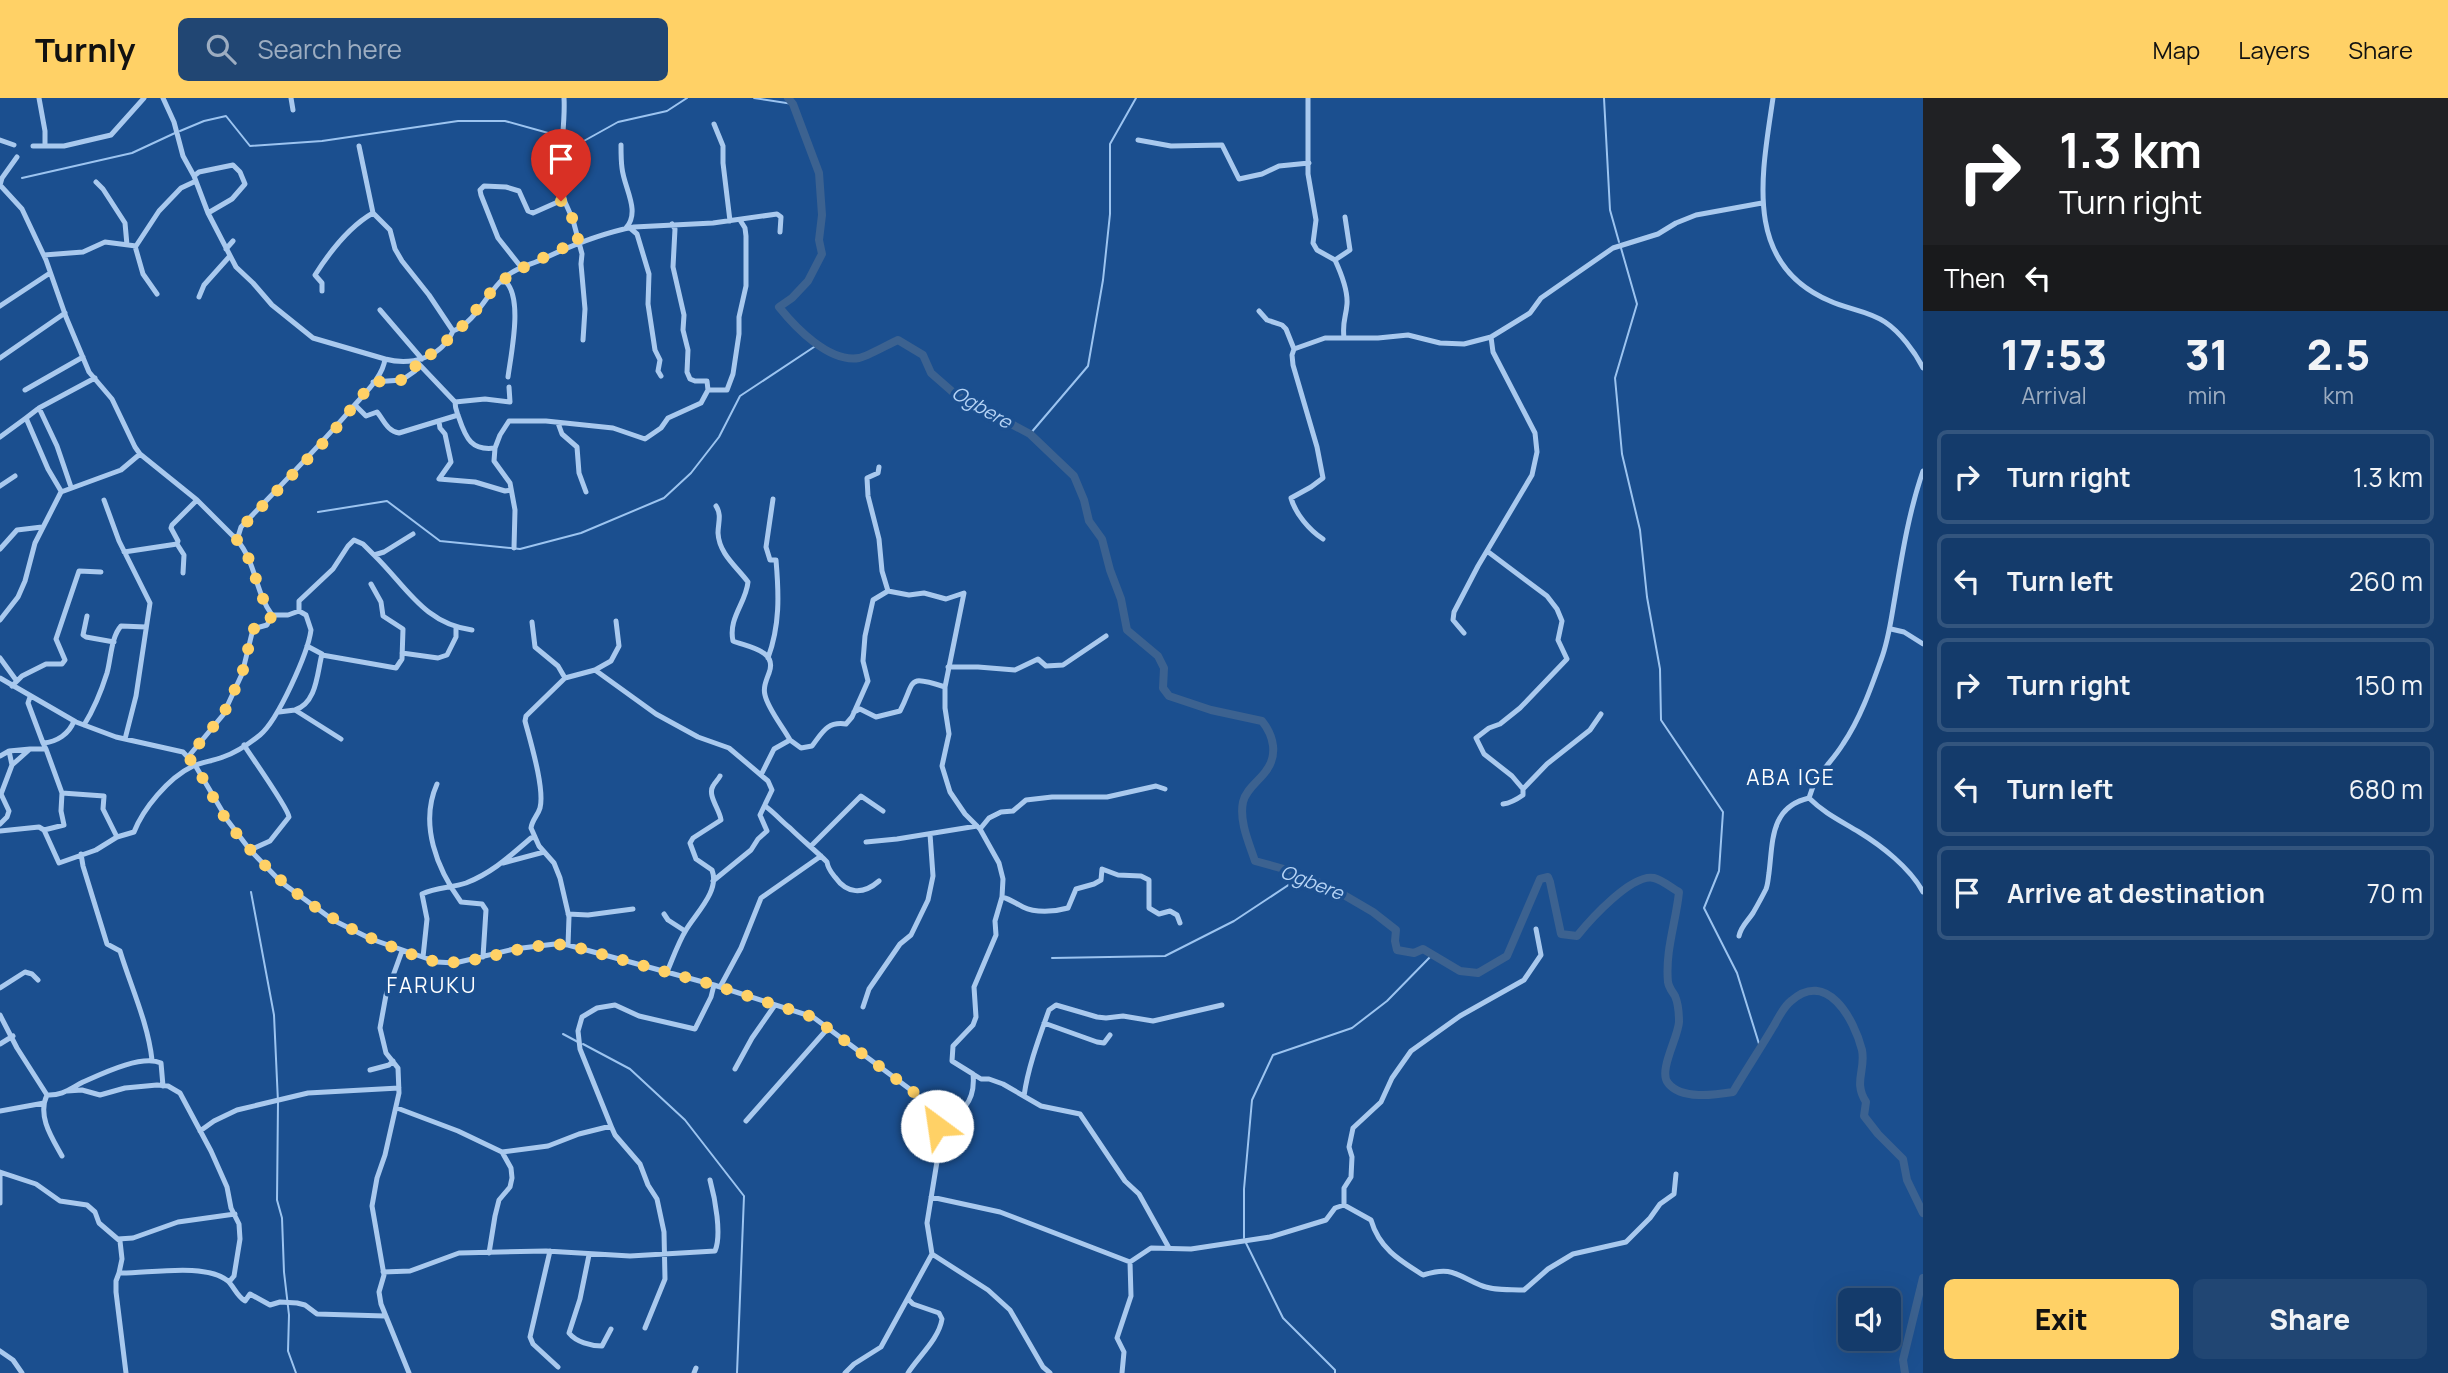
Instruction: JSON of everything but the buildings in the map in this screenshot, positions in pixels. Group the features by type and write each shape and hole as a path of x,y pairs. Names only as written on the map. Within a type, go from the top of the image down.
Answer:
{"street":[{"path":"38,98 45,131 45,146"},
{"path":"33,145 82,143 111,135 144,98"},
{"path":"163,98 174,122 183,156 229,257 272,305 313,338 385,359 404,363 418,361 446,342 453,331 461,328 500,282 521,267 567,246 628,228 730,221 778,214 781,217 780,232"},
{"path":"291,98 293,110"},
{"path":"564,98 564,137 559,161 565,202 582,254 585,309 583,341"},
{"path":"1308,98 1311,195 1316,220 1313,243 1317,250 1335,260 1347,295 1348,306 1342,322 1344,338"},
{"path":"1773,98 1764,157 1762,203 1770,240 1791,278 1802,287 1830,301 1885,322 1923,365"},
{"path":"713,124 723,146 730,221"},
{"path":"0,140 14,145"},
{"path":"1138,140 1171,146 1222,145 1239,179 1279,166 1309,163"},
{"path":"621,145 622,168 631,205 632,218 628,228"},
{"path":"359,146 373,213 390,230 395,249 402,261 453,331"},
{"path":"17,157 0,185 22,209 44,255 89,372 112,399 140,454 197,500 237,537 248,554 260,596 272,615"},
{"path":"44,255 83,252 104,242 135,246 142,240 159,211 181,188 195,179 199,172 233,165 245,184 232,199 208,213"},
{"path":"96,182 125,223 127,245"},
{"path":"521,267 498,238 481,195 481,188 492,185 514,188 519,191 528,211 533,213 561,201 565,202"},
{"path":"1294,349 1325,338 1408,335 1440,343 1464,344 1491,337 1531,313 1541,298 1613,248 1658,234 1696,215 1762,203"},
{"path":"322,291 322,283 316,275 323,262 363,218 373,213"},
{"path":"1335,260 1350,250 1345,217"},
{"path":"708,390 727,390 733,374 739,334 738,317 746,286 746,236 740,220"},
{"path":"514,548 515,510 510,483 495,463 495,448 509,421 613,428 645,439 661,428 668,418 703,401 708,390 708,381 695,381 687,372 688,349 683,330 684,316 673,267 675,229 672,224"},
{"path":"628,228 637,234 649,274 648,304 661,376"},
{"path":"226,249 233,241"},
{"path":"135,246 143,274 157,293"},
{"path":"199,297 204,285 229,257"},
{"path":"0,306 50,273"},
{"path":"500,282 506,282 511,288 514,299 508,377"},
{"path":"380,310 418,361 455,402 461,428 470,441 485,450 495,448"},
{"path":"1259,311 1267,320 1286,329 1294,349 1293,365 1317,447 1323,478 1291,498 1294,508 1314,533 1323,539"},
{"path":"0,358 65,313"},
{"path":"1464,634 1453,620 1454,612 1532,475 1537,452 1535,433 1493,352 1491,337"},
{"path":"25,390 83,356"},
{"path":"237,537 242,527 328,438 373,382 385,359"},
{"path":"373,382 405,379 415,371 418,361"},
{"path":"0,437 39,408 95,378"},
{"path":"455,402 485,399 510,402 509,387"},
{"path":"355,405 366,416 377,412 394,432 404,432 458,415"},
{"path":"39,408 57,446 71,487"},
{"path":"26,418 48,469 61,491"},
{"path":"439,422 445,434 451,462 439,480 459,480 505,491 511,490"},
{"path":"558,423 562,434 577,447 579,473 586,492"},
{"path":"0,620 18,597 41,527 61,491 121,470 140,454"},
{"path":"879,467 878,474 867,478 867,487 888,591"},
{"path":"1810,797 1814,779 1837,753 1858,717 1881,660 1891,629 1905,541 1923,471"},
{"path":"0,486 15,476"},
{"path":"768,658 775,639 780,598 776,560 770,560 766,547 773,499"},
{"path":"104,500 124,552 150,603 136,696 125,739"},
{"path":"183,573 184,555 171,528 197,500"},
{"path":"716,506 720,513 718,533 723,552 748,582 746,594 734,617 733,641 758,649 768,658 771,668 765,683 765,694 790,740 801,748 812,746 826,726 846,724 854,712 868,681 863,662 873,600 888,591 909,595 924,593 946,599 964,593 945,687 949,734 942,766 950,792 965,814 979,827 999,863 1003,879 1002,897 995,922 996,935 974,987 976,1017 973,1025 953,1046 952,1061 981,1079 1003,1084 1041,1106 1080,1114 1125,1181 1139,1194 1170,1248"},
{"path":"0,549 17,530 41,527"},
{"path":"374,555 414,534"},
{"path":"299,611 299,601 333,569 354,540 363,544 418,604 436,618 456,628 472,630"},
{"path":"124,552 177,544"},
{"path":"1487,551 1547,596 1562,621 1558,640 1567,659 1520,708 1476,738 1484,754 1512,776 1523,789"},
{"path":"14,683 46,664 62,664 65,660 56,639 79,571 100,572"},
{"path":"307,646 320,651 322,655 396,668 402,653 403,629 383,617 382,602 371,584"},
{"path":"0,607 6,613"},
{"path":"0,831 39,827 44,830 59,863 96,850 117,837 134,832 137,822 175,776 195,765 226,757 261,735 279,712 311,630 306,615 299,611 288,615 272,615"},
{"path":"87,615 83,635 114,642"},
{"path":"188,757 223,715 242,674 253,629 267,625 272,615"},
{"path":"568,945 568,914 560,878 552,859 531,828 541,801 534,753 525,721 526,716 565,678 606,666 619,646 616,621"},
{"path":"533,622 535,647 558,666 565,678"},
{"path":"84,725 96,705 116,632 121,626 146,627"},
{"path":"402,653 438,658 447,656 456,637 456,628"},
{"path":"1891,629 1903,632 1923,644"},
{"path":"948,667 1015,670 1038,659 1046,666 1063,666 1106,636"},
{"path":"279,712 295,710 308,702 314,690 322,655"},
{"path":"0,658 14,683 30,697 74,721 125,739 183,752 195,765 228,821 250,850 281,882 333,920 372,939 438,962 455,962 514,949 568,945 717,986 813,1017 915,1093 932,1112 940,1137 927,1223 932,1254 881,1348 854,1364 845,1373"},
{"path":"595,670 656,715 698,737 729,748 768,781 772,790 760,815 767,831 751,850 713,881"},
{"path":"0,678 14,683"},
{"path":"854,712 860,709 876,717 900,711 908,688 920,679 945,687"},
{"path":"30,697 28,703 62,793 61,811 64,825 44,830"},
{"path":"295,710 341,739"},
{"path":"1503,804 1519,798 1523,789 1547,764 1590,730 1601,714"},
{"path":"12,765 3,753 45,746 67,734 74,721"},
{"path":"761,775 774,749 790,740"},
{"path":"244,746 274,793 289,810 289,817 270,841 250,850"},
{"path":"0,824 9,811 1,794 12,765 30,749"},
{"path":"667,972 685,931 707,900 713,881 712,870 696,859 690,844 694,838 721,820 711,793 711,787 720,776"},
{"path":"437,784 429,815 438,865 461,902 482,904 486,910 483,957"},
{"path":"866,842 979,827 1001,812 1013,811 1026,800 1107,797 1156,786 1165,789"},
{"path":"62,793 104,796 103,809 117,837"},
{"path":"811,846 861,796 883,811"},
{"path":"1810,797 1822,811 1862,834 1901,865 1923,892"},
{"path":"1739,936 1741,927 1753,913 1768,886 1772,859 1771,840 1777,823 1793,805 1810,797"},
{"path":"765,806 776,813 821,856 843,888 862,891 879,881"},
{"path":"863,1007 869,989 900,944 911,935 925,906 933,876 930,834"},
{"path":"423,957 427,919 422,894 481,877 535,837"},
{"path":"503,863 545,852"},
{"path":"81,854 107,944 120,951 145,1023 152,1060"},
{"path":"645,1328 665,1279 664,1232 657,1199 640,1164 615,1135 580,1048 578,1031 582,1017 597,1008 615,1005 639,1016 695,1030 717,986 741,948 761,898 821,856"},
{"path":"1002,897 1010,898 1025,908 1055,912 1068,908 1076,889 1101,880 1102,869 1118,875 1140,876 1149,880 1149,908 1159,914 1170,911 1177,915 1180,923"},
{"path":"568,914 587,915 633,909"},
{"path":"664,914 668,920 685,931"},
{"path":"1344,1205 1344,1188 1351,1177 1352,1157 1349,1147 1353,1128 1381,1102 1392,1077 1411,1051 1460,1016 1524,980 1541,955 1536,929"},
{"path":"402,951 386,995 380,1028 382,1044 398,1068 397,1108 390,1125 386,1155 377,1178 372,1206 383,1272 380,1298 409,1373"},
{"path":"0,988 25,972 32,974 38,981"},
{"path":"735,1069 775,1004"},
{"path":"1024,1096 1026,1080 1044,1023 1049,1010 1056,1005 1097,1017 1123,1016 1153,1021 1222,1005"},
{"path":"0,1015 47,1095"},
{"path":"1044,1023 1097,1042 1104,1043 1110,1035"},
{"path":"746,1121 829,1027"},
{"path":"0,1044 13,1036"},
{"path":"67,1091 118,1067 152,1060 161,1063 163,1086"},
{"path":"370,1070 389,1065 393,1060"},
{"path":"937,1126 959,1115 974,1088 973,1074"},
{"path":"47,1095 82,1090 100,1095 130,1088 163,1086 169,1086 180,1093 227,1187 231,1208 235,1214 240,1239 234,1276 229,1282"},
{"path":"200,1131 237,1110 308,1093 399,1088"},
{"path":"47,1095 44,1103 46,1122 62,1156"},
{"path":"0,1111 44,1103"},
{"path":"397,1108 458,1131 502,1152 548,1146 611,1126"},
{"path":"489,1253 499,1200 510,1187 512,1178 511,1168 502,1152"},
{"path":"0,1203 0,1174 36,1184 60,1200 87,1205 95,1212 99,1223 118,1239 122,1259 116,1292 126,1373"},
{"path":"1130,1262 1151,1248 1191,1248 1270,1237 1326,1220 1335,1208 1344,1205 1371,1220 1376,1236 1396,1258 1423,1275 1441,1269 1462,1275 1481,1286 1524,1290 1548,1269 1573,1254 1626,1242 1660,1204 1674,1194 1676,1174"},
{"path":"383,1272 410,1271 459,1253 550,1251 589,1255 664,1255 715,1251 720,1241 716,1227 716,1199 710,1180"},
{"path":"931,1197 1000,1212 1130,1262"},
{"path":"118,1239 133,1238 178,1222 235,1214"},
{"path":"550,1251 538,1312 530,1337 533,1344 558,1367"},
{"path":"932,1254 988,1290 1010,1310 1043,1367 1050,1373"},
{"path":"589,1255 569,1333 581,1341 602,1346 611,1329"},
{"path":"1122,1373 1124,1352 1117,1338 1131,1296 1130,1262"},
{"path":"119,1273 148,1270 210,1273 229,1282 245,1301 250,1294 270,1305 280,1302 303,1304 317,1314 385,1316"},
{"path":"908,1298 913,1304 939,1313 942,1319 918,1362 908,1373"},
{"path":"0,1352 13,1360 22,1373"},
{"path":"1037,1373 1043,1367"}],"waterway":[{"path":"565,137 582,142 618,122 667,111 687,98"},
{"path":"754,98 793,104"},
{"name":"Ogbere","path":"788,98 793,104 819,173 822,215 819,240 822,254 808,281 779,307 803,333 836,355 859,358 898,340 923,355 931,373 955,394 1030,434 1074,476 1089,521 1102,539 1121,599 1127,630 1158,656 1164,668 1163,688 1169,696 1211,710 1262,721 1269,733 1273,746 1270,765 1247,793 1242,809 1245,832 1255,861 1291,871 1332,888 1373,912 1396,930 1397,950 1414,953 1423,949 1460,971 1478,973 1507,956 1540,879 1548,877 1550,882 1561,934 1577,936 1601,909 1623,890 1645,878 1660,880 1679,892 1667,970 1668,984 1677,1002 1679,1022 1665,1071 1668,1083 1681,1092 1690,1094 1733,1092 1788,1004 1804,993 1816,991 1827,994 1846,1012 1862,1050 1860,1088 1866,1102 1864,1116 1903,1159 1907,1180 1923,1213"},
{"path":"1030,434 1088,366 1103,280 1110,214 1110,144 1136,98"},
{"path":"1604,98 1610,210 1619,242"},
{"path":"180,131 226,116 250,146 322,141 458,121 505,121 559,136"},
{"path":"22,178 132,153 175,133"},
{"path":"1621,248 1637,304 1615,378 1622,454 1640,530 1647,597 1660,669 1661,720 1723,812 1719,871 1704,908 1737,973 1760,1047"},
{"path":"318,512 387,501 440,541 520,549 581,533 664,498 691,473 719,437 740,396 817,345"},
{"path":"1052,958 1165,956 1234,921 1302,876"},
{"path":"251,892 274,1015 278,1102 277,1200 282,1218 289,1315 288,1351 296,1373"},
{"path":"1244,1238 1244,1189 1252,1100 1273,1055 1352,1028 1387,1001 1432,955"},
{"path":"563,1034 578,1042"},
{"path":"583,1044 630,1069 685,1120 744,1196 737,1373"},
{"path":"1246,1243 1283,1318 1335,1373"},
{"name":"Ogbere","path":"1905,1373 1903,1360 1923,1278"}],"district":[{"name":"ABA IGE","path":"1791,778"},
{"name":"FARUKU","path":"432,986"}],"route":[{"path":"561,201 565,202 573,220 579,243 567,246 510,274 485,298 466,324 453,331 437,350 416,361 415,371 408,377 402,380 373,382 328,438 242,527 237,540 248,554 260,596 272,615 267,625 253,629 242,674 223,715 188,757 228,821 250,850 281,882 333,920 402,951 438,962 473,960 514,949 568,945 798,1011 822,1022 915,1093 932,1112 937,1126"}]}
